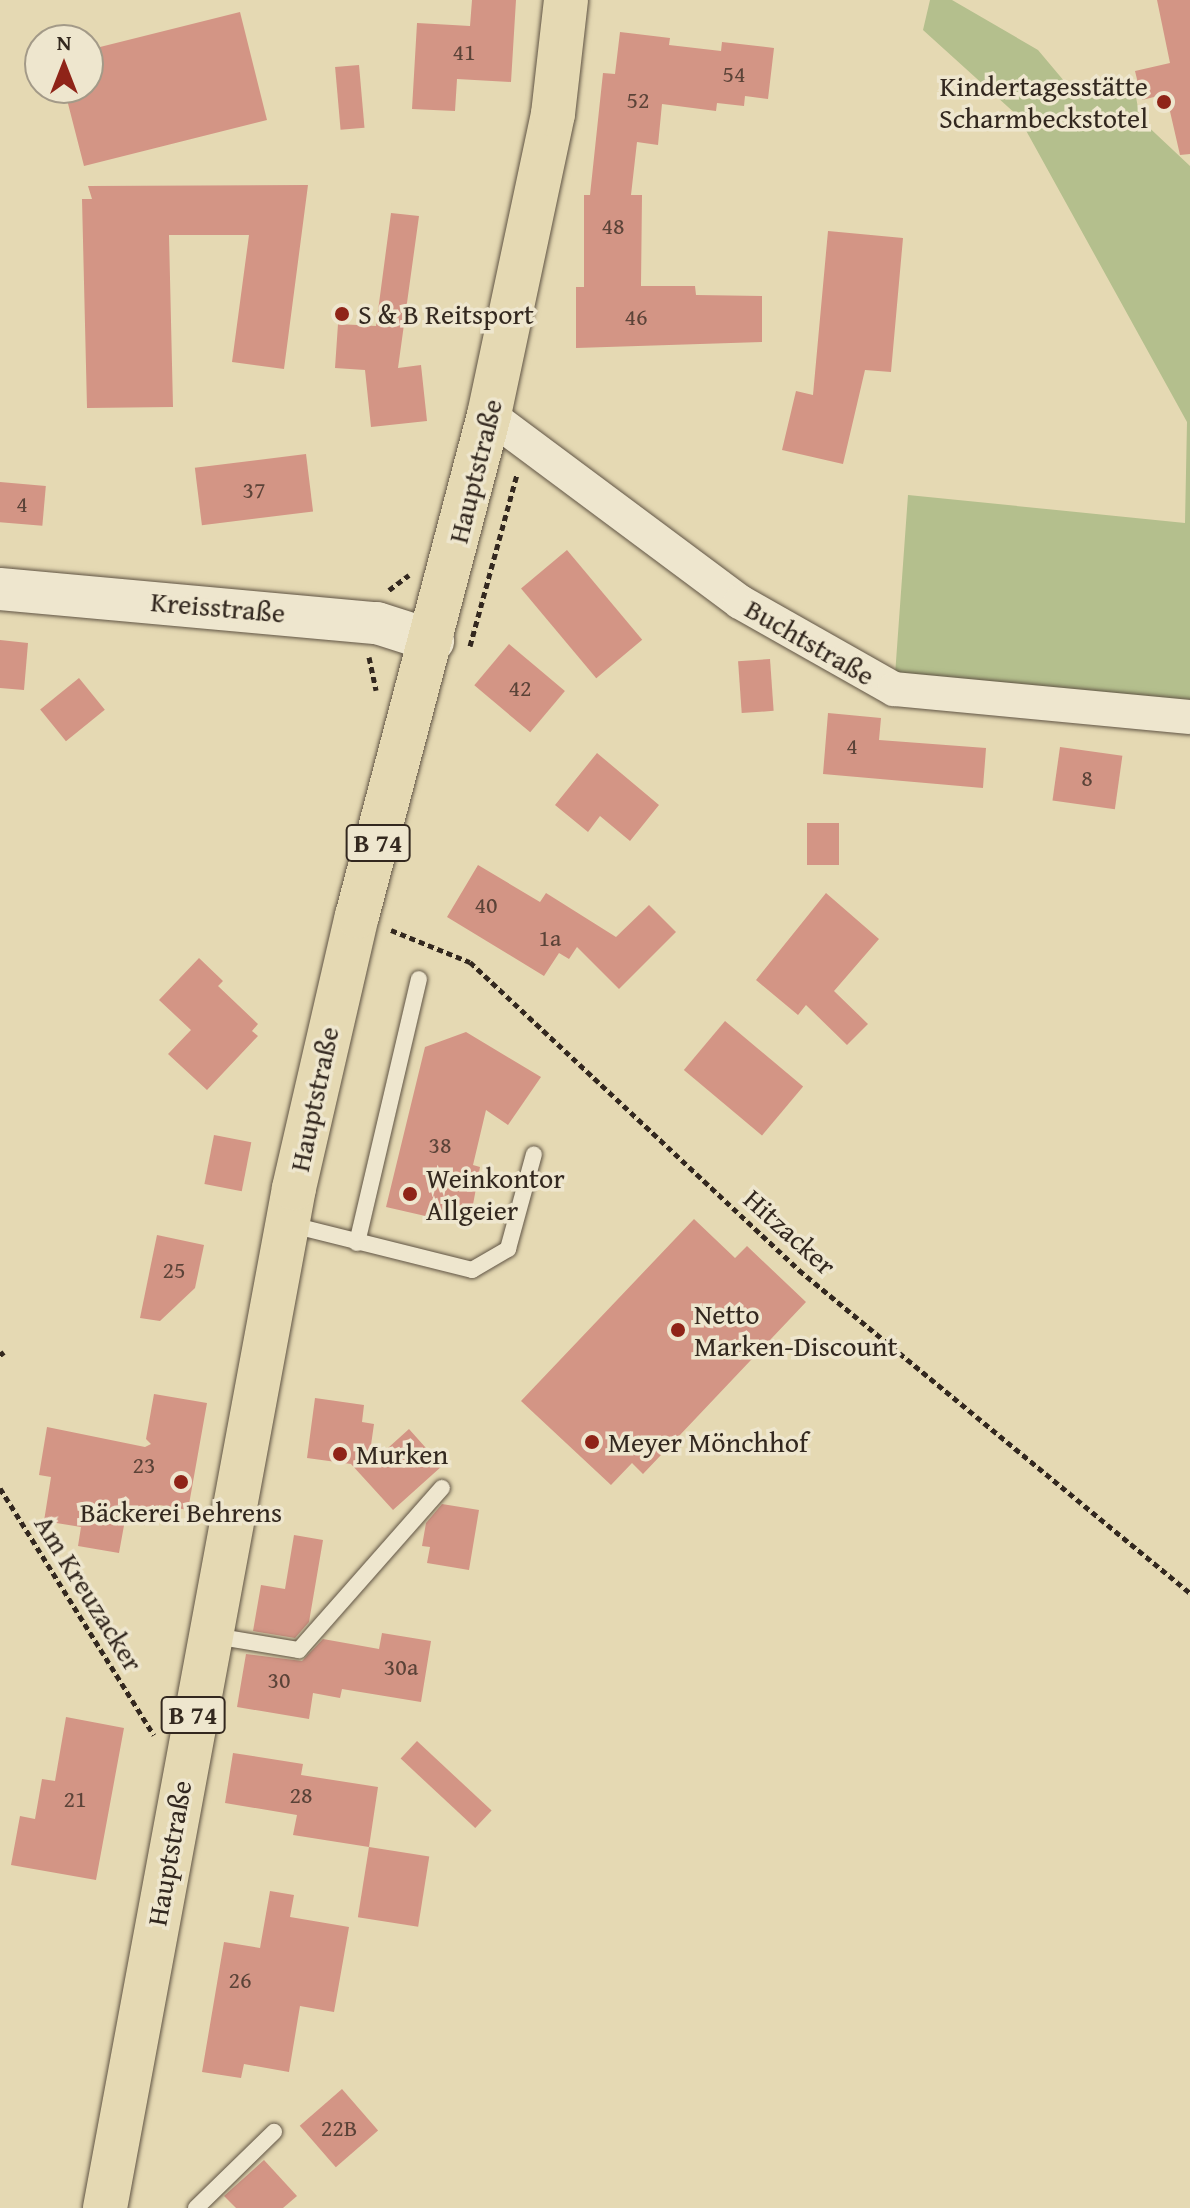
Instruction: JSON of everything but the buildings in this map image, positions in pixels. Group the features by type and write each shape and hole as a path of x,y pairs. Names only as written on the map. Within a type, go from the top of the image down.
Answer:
{"main road":[{"name":"Hauptstraße","path":"105,2208 208,1635 288,1224 357,916 433,641 489,415 553,114 566,0"}],"street":[{"name":"Buchtstraße","path":"489,415 740,602 894,689 1190,717"},
{"name":"Kreisstraße","path":"0,589 377,623 433,641"}],"lane":[{"path":"357,1243 419,979"},
{"path":"288,1224 472,1270 508,1249 534,1154"},
{"path":"208,1635 299,1650 442,1488"},
{"path":"196,2208 274,2132"}],"path":[{"path":"488,581 526,442"},
{"name":"Hitzacker","path":"357,916 470,962 799,1270 1190,1593"},
{"name":"Am Kreuzacker","path":"0,1488 182,1779"}],"green space":[{"path":"930,0 952,0 1038,50 1075,94 1134,86 1140,119 1190,166 1190,701 894,689 908,495 1185,523 1187,422 1018,116 923,30"}],"place":[{"name":"Kindertagesstätte Scharmbeckstotel","path":"1164,102"},
{"name":"S & B Reitsport","path":"342,314"},
{"name":"Weinkontor Allgeier","path":"410,1194"},
{"name":"Netto Marken-Discount","path":"678,1330"},
{"name":"Meyer Mönchhof","path":"592,1442"},
{"name":"Murken","path":"340,1454"},
{"name":"Bäckerei Behrens","path":"181,1482"}]}
